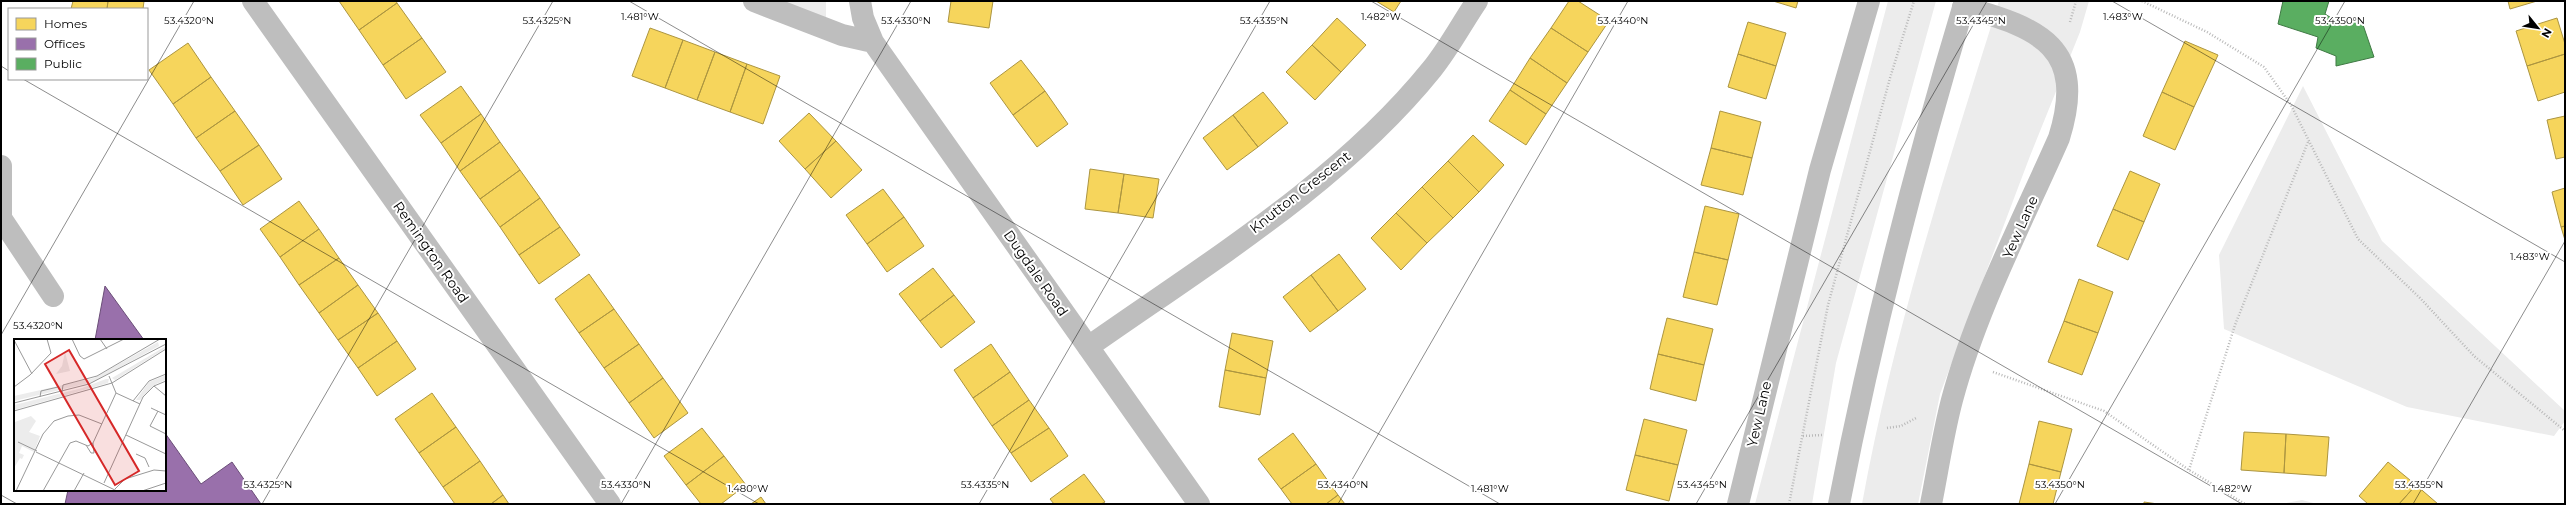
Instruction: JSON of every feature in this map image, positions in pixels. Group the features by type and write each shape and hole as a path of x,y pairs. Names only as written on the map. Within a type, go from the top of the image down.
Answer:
{"street":[{"name":"Remington Road","path":"253,1 610,504"},
{"path":"754,1 842,35 873,42"},
{"name":"Dugdale Road","path":"860,1 863,18 873,42 1199,504"},
{"name":"Knutton Crescent","path":"1088,347 1291,203 1366,140 1433,69 1477,1"},
{"name":"Yew Lane","path":"1738,504 1818,178 1869,1"},
{"name":"Yew Lane","path":"1839,504 1864,376 1884,294 1964,4 2001,17 2055,49 2065,67 2069,87 2067,111 2059,138 1978,322 1964,362 1952,400 1931,504"},
{"path":"1,166 1,217 53,296"}],"path":[{"path":"1789,504 1828,305 1890,78 1914,1"},
{"path":"2142,1 2207,32 2264,67 2291,105 2308,142 2358,239 2420,298 2474,356 2565,431"},
{"path":"2188,470 2235,325 2308,142"},
{"path":"1964,362 2104,411 2188,470 2245,504"}],"shaded area":[{"path":"781,1 826,1 826,19"},
{"path":"1888,1 1936,1 1836,363 1812,504 1755,504"},
{"path":"1999,1 2089,1 2080,32 2030,156 1940,394 1918,504 1862,504 1889,377 1905,313 1941,188"},
{"path":"2303,86 2382,241 2565,411 2565,421 2554,436 2407,407 2224,329 2219,255"},
{"path":"2302,500 2317,504 2281,504"}],"building: Homes":[{"path":"73,1 108,1 107,8 71,8"},
{"path":"108,1 144,1 143,8 107,8"},
{"path":"339,1 396,1 397,3 359,30"},
{"path":"951,1 993,1 989,28 948,22"},
{"path":"1376,1 1401,1 1394,12"},
{"path":"1569,1 1578,1 1609,21 1588,52 1551,28"},
{"path":"1773,1 1798,1 1796,8"},
{"path":"2508,1 2537,1 2510,9"},
{"path":"397,3 422,38 383,65 359,30"},
{"path":"1337,18 1366,45 1341,72 1312,45"},
{"path":"2557,18 2565,44 2565,54 2527,66 2516,31"},
{"path":"1748,22 1786,33 1776,66 1738,54"},
{"path":"650,28 683,40 665,88 632,76"},
{"path":"1551,28 1588,52 1567,83 1530,58"},
{"path":"422,38 446,72 406,99 383,65"},
{"path":"683,40 715,52 697,100 665,88"},
{"path":"2185,41 2218,55 2194,107 2162,92"},
{"path":"188,43 211,77 173,104 149,70"},
{"path":"1312,45 1341,72 1315,100 1286,72"},
{"path":"715,52 747,64 730,112 697,100"},
{"path":"1738,54 1776,66 1766,99 1728,87"},
{"path":"2565,54 2565,92 2538,101 2527,66"},
{"path":"1530,58 1567,83 1546,114 1510,90"},
{"path":"1021,60 1045,91 1013,115 990,83"},
{"path":"747,64 780,76 763,124 730,112"},
{"path":"211,77 235,111 196,138 173,104"},
{"path":"461,86 481,114 441,143 420,115"},
{"path":"1510,90 1546,114 1526,145 1489,121"},
{"path":"1045,91 1068,124 1037,147 1013,115"},
{"path":"1263,92 1288,123 1258,147 1233,115"},
{"path":"2162,92 2194,107 2175,150 2143,136"},
{"path":"235,111 259,145 220,171 196,138"},
{"path":"1720,111 1761,122 1752,158 1711,148"},
{"path":"809,113 836,141 805,169 779,141"},
{"path":"481,114 500,142 460,171 441,143"},
{"path":"1233,115 1258,147 1227,170 1203,138"},
{"path":"2565,116 2565,157 2556,159 2547,120"},
{"path":"1473,135 1504,165 1479,192 1448,161"},
{"path":"836,141 862,170 831,198 805,169"},
{"path":"500,142 520,170 480,199 460,171"},
{"path":"259,145 282,179 243,205 220,171"},
{"path":"1711,148 1752,158 1743,195 1701,185"},
{"path":"1448,161 1479,192 1453,218 1422,187"},
{"path":"1090,169 1124,174 1118,213 1085,209"},
{"path":"520,170 540,198 500,227 480,199"},
{"path":"2130,171 2160,184 2144,222 2113,209"},
{"path":"1124,174 1159,179 1153,218 1118,213"},
{"path":"1422,187 1453,218 1427,243 1396,213"},
{"path":"2565,188 2565,226 2561,227 2552,192"},
{"path":"883,189 904,217 867,244 846,215"},
{"path":"540,198 560,227 519,255 500,227"},
{"path":"299,201 319,229 280,257 260,229"},
{"path":"1705,206 1739,214 1728,260 1694,252"},
{"path":"2113,209 2144,222 2128,260 2097,246"},
{"path":"1396,213 1427,243 1401,270 1371,238"},
{"path":"904,217 924,246 887,272 867,244"},
{"path":"2565,226 2565,240 2561,227"},
{"path":"560,227 580,255 539,284 519,255"},
{"path":"319,229 339,258 299,285 280,257"},
{"path":"1694,252 1728,260 1717,305 1683,297"},
{"path":"1339,254 1366,289 1338,311 1311,275"},
{"path":"339,258 358,285 319,313 299,285"},
{"path":"933,268 954,295 920,321 899,294"},
{"path":"589,274 614,309 579,333 555,299"},
{"path":"1311,275 1338,311 1310,332 1283,297"},
{"path":"2079,279 2113,292 2098,333 2064,321"},
{"path":"358,285 378,313 338,340 319,313"},
{"path":"954,295 975,322 941,348 920,321"},
{"path":"614,309 639,344 604,368 579,333"},
{"path":"378,313 397,341 358,368 338,340"},
{"path":"1667,318 1713,329 1704,365 1658,354"},
{"path":"2064,321 2098,333 2082,375 2048,362"},
{"path":"1232,333 1273,341 1266,378 1225,370"},
{"path":"397,341 416,369 377,396 358,368"},
{"path":"639,344 663,378 629,403 604,368"},
{"path":"991,344 1010,372 973,398 954,370"},
{"path":"1658,354 1704,365 1696,401 1650,389"},
{"path":"1225,370 1266,378 1260,415 1219,407"},
{"path":"1010,372 1029,400 992,426 973,398"},
{"path":"663,378 688,413 654,438 629,403"},
{"path":"432,393 456,427 419,453 395,419"},
{"path":"1029,400 1049,428 1011,453 992,426"},
{"path":"1644,419 1687,430 1678,465 1635,455"},
{"path":"2039,421 2072,429 2061,472 2029,464"},
{"path":"456,427 480,461 443,487 419,453"},
{"path":"702,428 724,456 686,485 664,456"},
{"path":"1049,428 1068,456 1031,482 1011,453"},
{"path":"2244,432 2286,434 2284,473 2241,470"},
{"path":"1293,433 1316,464 1281,489 1258,459"},
{"path":"2286,434 2329,437 2326,476 2284,473"},
{"path":"1635,455 1678,465 1669,501 1626,490"},
{"path":"724,456 746,485 721,504 701,504 686,485"},
{"path":"480,461 503,495 491,504 455,504 443,487"},
{"path":"2388,462 2416,485 2399,504 2368,504 2359,496"},
{"path":"1316,464 1338,495 1326,504 1292,504 1281,489"},
{"path":"2029,464 2061,472 2053,504 2019,504"},
{"path":"1084,474 1105,502 1101,504 1054,504 1050,499"},
{"path":"2416,485 2438,504 2399,504"},
{"path":"503,495 509,504 491,504"},
{"path":"1338,495 1345,504 1326,504"},
{"path":"761,497 766,504 751,504"},
{"path":"2144,502 2158,504 2144,504"}],"building: Offices":[{"path":"105,286 143,339 95,339"},
{"path":"166,434 201,484 232,462 261,504 65,504 68,491 166,491"}],"building: Public":[{"path":"2283,1 2329,1 2325,14 2341,24 2361,19 2374,57 2336,66 2336,56 2316,48 2318,37 2278,24"}]}
